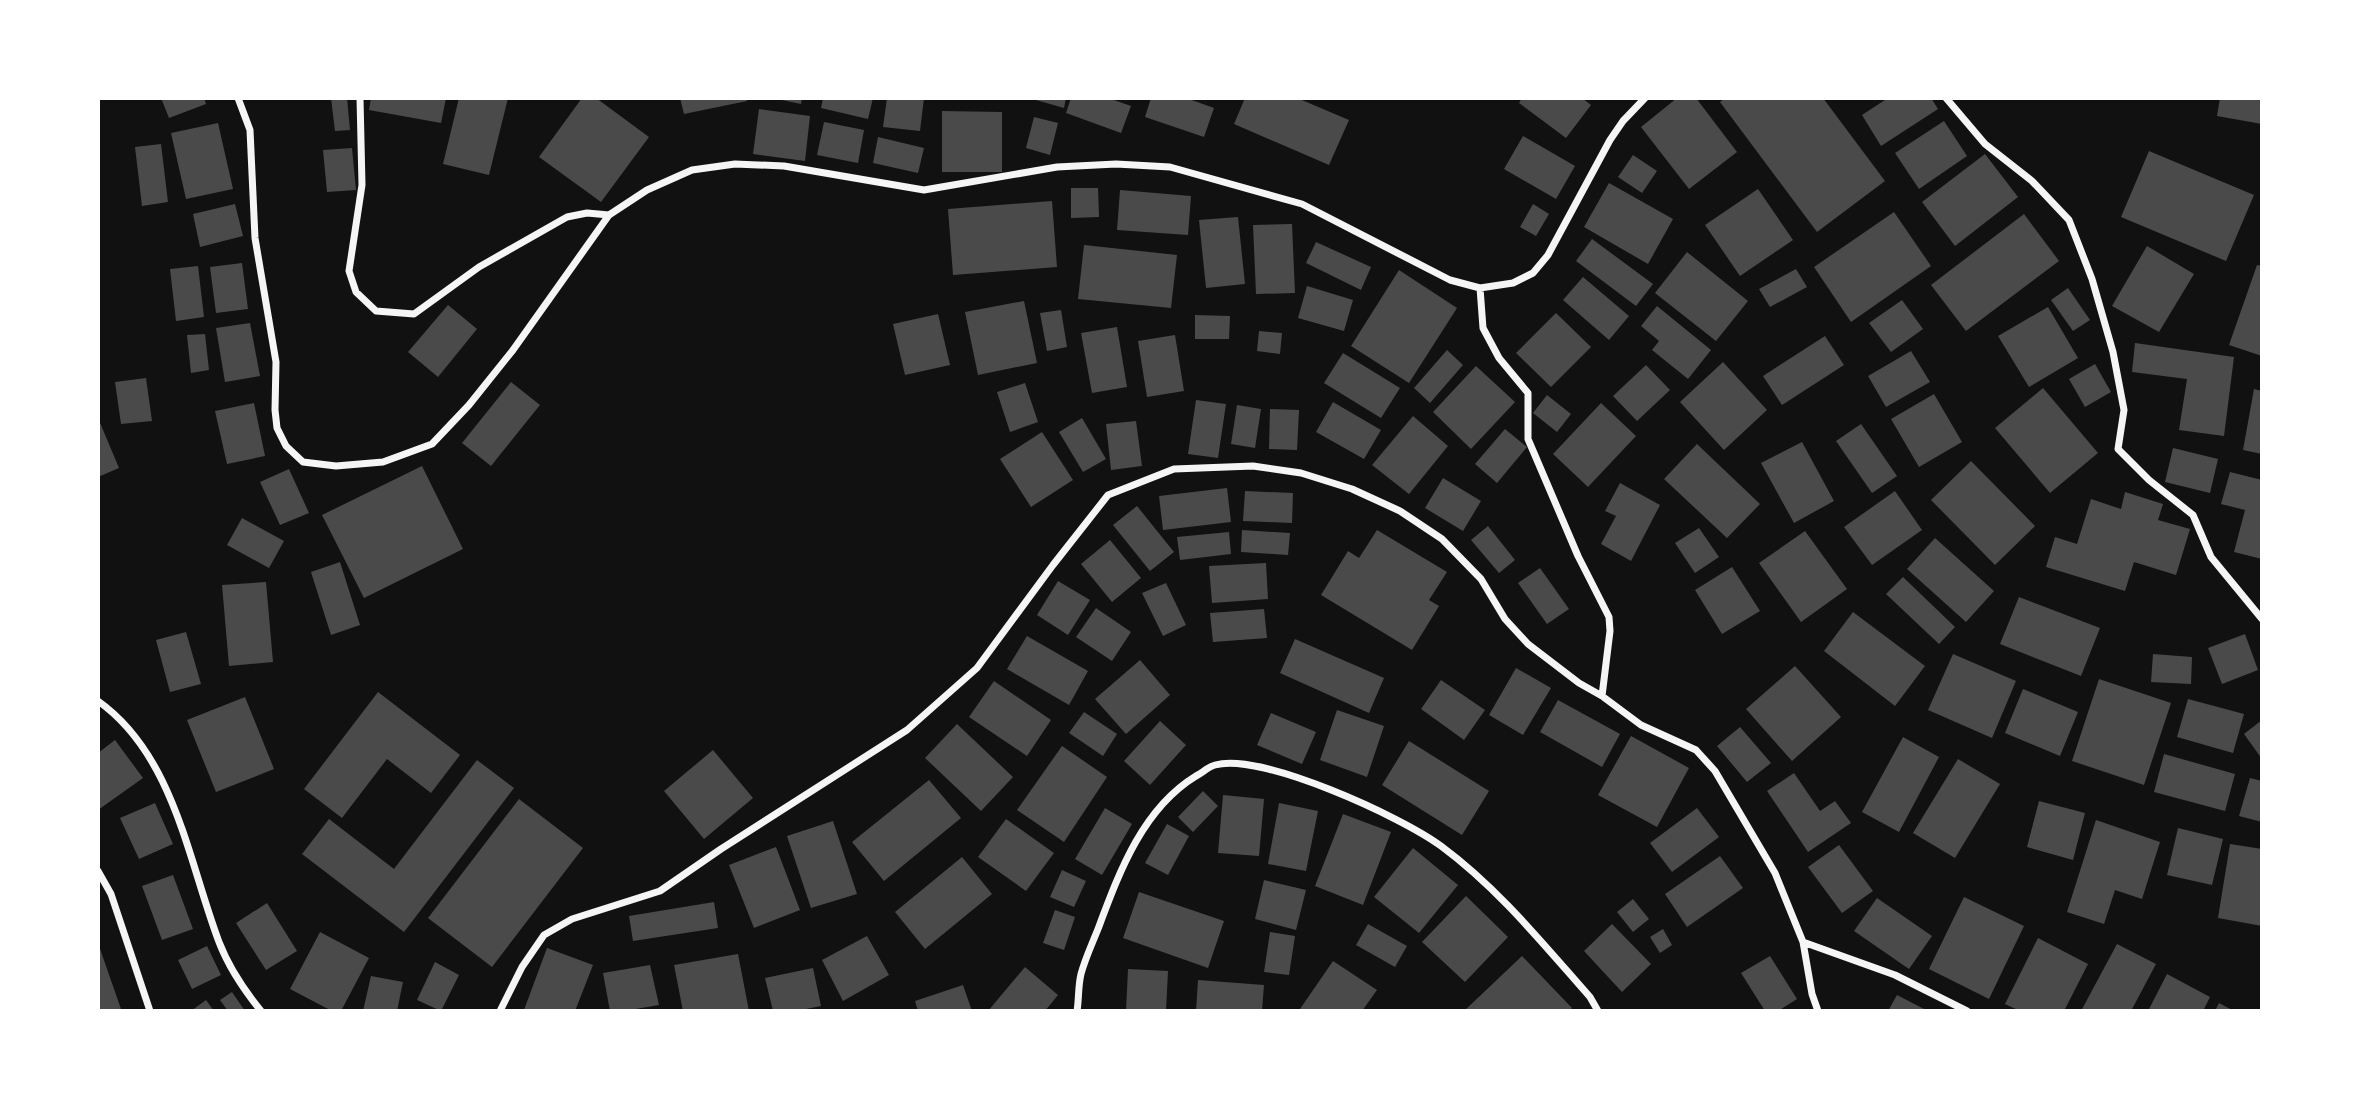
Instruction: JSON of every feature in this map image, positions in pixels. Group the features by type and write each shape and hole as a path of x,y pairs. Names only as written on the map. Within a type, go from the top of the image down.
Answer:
{"street":[{"path":"238,98 250,130 255,238 276,362 275,410 278,428 286,446 303,461 336,466 383,462 432,444 470,405 513,350 609,215 647,190 692,170 735,164 784,166 924,190 1057,167 1116,164 1170,167 1302,204 1450,280 1480,288 1513,283 1533,274 1548,255 1610,140 1623,121 1645,98"},
{"path":"360,98 362,185 349,271 356,292 376,311 414,314 479,267 567,216 587,213 609,215"},
{"path":"1946,98 1985,144 2032,181 2069,220 2092,279 2113,352 2124,410 2118,449 2149,480 2193,515 2211,557 2262,619"},
{"path":"1480,288 1483,328 1499,358 1528,393 1528,439 1578,556 1609,617 1610,631 1602,696"},
{"path":"500,1011 522,967 544,935 572,919 660,891 907,730 977,668 1108,495 1174,470 1253,466 1301,473 1352,489 1400,511 1441,539 1471,569 1504,619 1528,644 1579,683 1642,725 1696,750 1715,771 1775,873 1803,942 1812,994 1818,1011"},
{"path":"98,701 115,713 152,762 177,815 220,944 240,984 261,1011"},
{"path":"1078,1011 1081,975 1119,872 1149,820 1184,783 1214,765 1242,763 1292,776 1362,801 1440,845 1484,882 1527,926 1590,997 1598,1011"},
{"path":"98,871 111,894 150,1011"},
{"path":"1803,942 1895,975 1967,1011"}],"building":[{"path":"161,98 204,98 206,104 169,118"},
{"path":"331,98 347,98 350,130 335,131"},
{"path":"371,98 446,98 441,123 369,110"},
{"path":"459,98 508,98 489,175 443,164"},
{"path":"582,98 596,98 649,137 601,202 539,157"},
{"path":"680,98 746,98 747,101 684,114"},
{"path":"772,98 802,98 801,104"},
{"path":"823,98 873,98 868,119 821,108"},
{"path":"887,98 924,98 920,131 883,127"},
{"path":"1029,98 1066,98 1064,108"},
{"path":"1071,98 1108,98 1131,106 1121,133 1066,113"},
{"path":"1151,98 1186,98 1214,108 1204,137 1145,117"},
{"path":"1245,98 1297,98 1349,120 1329,165 1234,124"},
{"path":"1522,98 1582,98 1591,105 1566,138 1519,103"},
{"path":"1677,98 1696,98 1737,152 1689,189 1641,127"},
{"path":"1725,98 1823,98 1885,181 1817,232 1720,102"},
{"path":"1888,98 1931,98 1938,109 1881,146 1862,115"},
{"path":"2220,98 2262,98 2262,124 2217,116"},
{"path":"759,109 810,116 805,161 753,154"},
{"path":"942,111 1002,112 1002,172 942,172"},
{"path":"1034,117 1058,123 1050,155 1026,148"},
{"path":"1944,121 1967,156 1919,189 1895,153"},
{"path":"824,122 864,130 858,163 817,155"},
{"path":"218,123 233,189 186,199 171,133"},
{"path":"1523,136 1575,166 1556,199 1504,169"},
{"path":"878,137 924,148 918,173 873,163"},
{"path":"161,144 168,202 142,206 135,147"},
{"path":"352,148 356,190 327,192 323,150"},
{"path":"2149,151 2254,195 2226,261 2121,217"},
{"path":"1985,154 2018,197 1955,246 1922,202"},
{"path":"1633,155 1657,171 1642,193 1618,177"},
{"path":"1609,183 1673,219 1648,264 1584,227"},
{"path":"1071,188 1098,188 1099,217 1071,218"},
{"path":"1758,189 1793,240 1740,276 1705,225"},
{"path":"1120,190 1191,196 1188,235 1117,230"},
{"path":"1052,201 1057,267 953,275 948,209"},
{"path":"235,204 243,236 200,247 193,214"},
{"path":"1533,204 1549,214 1536,236 1520,227"},
{"path":"1894,212 1931,266 1851,322 1814,267"},
{"path":"2024,214 2059,261 1966,331 1931,285"},
{"path":"1238,217 1245,284 1206,288 1199,220"},
{"path":"1292,224 1295,293 1256,294 1253,225"},
{"path":"1592,239 1653,284 1636,306 1576,261"},
{"path":"1316,242 1371,267 1361,290 1306,263"},
{"path":"1084,245 1177,255 1171,308 1078,299"},
{"path":"2147,246 2194,274 2159,332 2112,306"},
{"path":"1687,252 1748,301 1716,341 1655,293"},
{"path":"242,263 248,309 216,313 210,267"},
{"path":"2257,265 2262,266 2262,356 2229,345"},
{"path":"198,266 204,317 176,321 170,269"},
{"path":"1796,269 1807,287 1770,307 1759,289"},
{"path":"1399,270 1457,308 1409,383 1351,346"},
{"path":"1583,277 1629,316 1609,340 1563,300"},
{"path":"1307,286 1353,300 1344,331 1298,318"},
{"path":"2068,288 2090,320 2073,331 2051,300"},
{"path":"1902,300 1923,329 1891,352 1869,323"},
{"path":"1024,301 1037,363 978,375 965,312"},
{"path":"448,305 477,329 438,377 408,352"},
{"path":"1657,306 1711,350 1688,379 1652,350 1659,341 1641,326"},
{"path":"2048,307 2078,358 2029,387 1998,336"},
{"path":"1061,310 1067,347 1047,351 1040,313"},
{"path":"1556,313 1591,347 1551,387 1516,353"},
{"path":"938,314 950,365 905,375 893,324"},
{"path":"1195,315 1230,316 1229,339 1195,339"},
{"path":"250,323 260,376 225,382 216,328"},
{"path":"1117,327 1127,387 1092,393 1081,333"},
{"path":"1259,331 1282,333 1280,354 1257,351"},
{"path":"205,334 209,370 191,373 187,335"},
{"path":"1175,335 1184,391 1147,397 1138,341"},
{"path":"1825,336 1844,365 1782,405 1763,376"},
{"path":"2135,343 2234,357 2224,436 2179,430 2187,379 2132,372"},
{"path":"1447,350 1463,365 1430,403 1414,388"},
{"path":"1911,351 1930,382 1886,407 1868,376"},
{"path":"1343,353 1400,388 1381,418 1324,383"},
{"path":"1723,362 1767,410 1724,450 1680,402"},
{"path":"2095,364 2111,392 2085,407 2069,379"},
{"path":"1646,365 1670,390 1637,421 1613,396"},
{"path":"1476,366 1515,402 1471,449 1433,412"},
{"path":"146,378 152,421 121,424 115,382"},
{"path":"511,382 540,405 491,466 462,443"},
{"path":"1025,383 1038,422 1010,432 997,392"},
{"path":"2043,388 2098,453 2050,493 1995,428"},
{"path":"2254,389 2262,391 2262,454 2243,450"},
{"path":"1934,394 1962,442 1919,467 1891,419"},
{"path":"1547,395 1571,414 1557,432 1533,413"},
{"path":"1196,400 1226,404 1218,458 1188,454"},
{"path":"1333,402 1381,430 1364,459 1316,432"},
{"path":"254,403 265,456 227,464 215,411"},
{"path":"1601,403 1636,436 1588,487 1553,454"},
{"path":"1237,405 1261,409 1255,448 1231,444"},
{"path":"1270,409 1299,410 1297,450 1269,449"},
{"path":"1413,416 1448,446 1409,494 1372,465"},
{"path":"98,418 119,468 98,477"},
{"path":"1082,418 1106,459 1083,472 1059,432"},
{"path":"1136,421 1142,466 1111,470 1106,424"},
{"path":"1861,424 1897,476 1872,493 1836,441"},
{"path":"1505,429 1527,447 1497,483 1475,464"},
{"path":"1042,432 1073,480 1031,507 1000,459"},
{"path":"1802,442 1834,501 1794,523 1761,463"},
{"path":"1697,444 1760,504 1727,538 1664,479"},
{"path":"2173,448 2218,459 2210,493 2165,482"},
{"path":"1971,461 2035,526 1995,565 1931,500"},
{"path":"422,466 463,549 364,598 322,515"},
{"path":"289,469 309,513 280,525 260,482"},
{"path":"2230,472 2262,480 2262,559 2234,552 2245,510 2221,504"},
{"path":"1443,478 1481,501 1463,531 1425,508"},
{"path":"1620,483 1660,505 1631,561 1601,544 1616,516 1605,511"},
{"path":"1227,488 1231,522 1163,530 1159,496"},
{"path":"1245,491 1293,493 1292,523 1243,521"},
{"path":"1895,491 1922,530 1872,565 1844,527"},
{"path":"2125,492 2163,504 2158,520 2190,529 2176,575 2134,562 2125,591 2046,567 2055,537 2077,544 2091,499 2121,509"},
{"path":"1137,506 1174,552 1150,571 1113,525"},
{"path":"242,518 284,541 269,568 227,545"},
{"path":"1488,526 1515,560 1499,573 1471,540"},
{"path":"1699,528 1719,557 1695,573 1675,543"},
{"path":"1242,530 1290,533 1288,555 1241,552"},
{"path":"1377,530 1447,572 1429,600 1439,606 1412,650 1321,595 1348,551 1359,558"},
{"path":"1805,531 1847,589 1801,622 1759,563"},
{"path":"1229,532 1231,554 1180,560 1177,537"},
{"path":"1935,538 1994,591 1966,622 1907,569"},
{"path":"1110,540 1141,578 1112,602 1081,564"},
{"path":"340,562 360,625 331,635 311,572"},
{"path":"1266,563 1268,599 1212,603 1209,566"},
{"path":"1732,567 1760,611 1722,634 1695,590"},
{"path":"1540,568 1569,609 1547,624 1518,583"},
{"path":"1903,577 1955,627 1939,644 1886,594"},
{"path":"1058,581 1090,600 1068,635 1037,615"},
{"path":"266,582 273,662 229,666 222,585"},
{"path":"1166,583 1186,625 1163,636 1142,593"},
{"path":"2019,597 2100,628 2081,676 2000,644"},
{"path":"1096,608 1131,632 1112,661 1076,637"},
{"path":"1264,609 1267,638 1213,642 1210,613"},
{"path":"1853,612 1925,666 1895,706 1824,651"},
{"path":"186,632 201,684 170,692 156,640"},
{"path":"2245,634 2258,670 2222,684 2208,648"},
{"path":"1027,636 1088,671 1069,705 1007,669"},
{"path":"1295,639 1384,678 1369,713 1280,673"},
{"path":"1953,654 2016,681 1992,738 1928,710"},
{"path":"2153,654 2192,657 2191,684 2151,682"},
{"path":"1140,660 1170,695 1126,734 1095,699"},
{"path":"1795,666 1841,717 1792,761 1746,709"},
{"path":"1516,668 1551,688 1523,735 1489,715"},
{"path":"2099,679 2171,703 2144,785 2072,761"},
{"path":"1441,680 1485,710 1464,740 1421,709"},
{"path":"994,681 1051,720 1027,756 969,717"},
{"path":"2023,689 2078,712 2060,756 2005,733"},
{"path":"378,692 460,755 431,793 387,759 342,818 304,789"},
{"path":"245,697 274,769 216,792 187,720"},
{"path":"2188,699 2244,714 2233,753 2177,737"},
{"path":"1558,700 1620,734 1602,767 1540,732"},
{"path":"1337,710 1384,726 1367,777 1320,760"},
{"path":"1084,712 1117,734 1103,756 1069,733"},
{"path":"1271,713 1316,732 1302,764 1257,745"},
{"path":"2262,720 2262,759 2244,734"},
{"path":"1160,721 1186,745 1150,785 1124,761"},
{"path":"957,724 1013,777 981,811 925,758"},
{"path":"1740,727 1771,763 1747,782 1717,746"},
{"path":"1631,736 1689,768 1657,827 1598,795"},
{"path":"1903,737 1939,757 1899,832 1862,812"},
{"path":"115,740 143,778 98,810 98,753"},
{"path":"1409,741 1489,791 1462,835 1382,785"},
{"path":"1062,746 1107,777 1064,842 1017,810"},
{"path":"713,750 753,798 704,839 664,791"},
{"path":"2164,754 2235,774 2225,811 2154,792"},
{"path":"1958,759 2000,784 1955,858 1913,833"},
{"path":"477,760 514,788 404,932 302,854 329,819 394,869"},
{"path":"1794,773 1820,811 1835,801 1851,823 1808,852 1767,791"},
{"path":"2250,778 2262,781 2262,822 2239,816"},
{"path":"929,780 961,818 884,881 852,842"},
{"path":"1203,791 1218,806 1193,832 1178,817"},
{"path":"1223,795 1264,799 1259,856 1218,853"},
{"path":"519,799 583,848 492,967 428,918"},
{"path":"2039,801 2085,813 2073,860 2027,847"},
{"path":"155,803 173,844 139,859 120,818"},
{"path":"1279,803 1318,811 1306,871 1268,864"},
{"path":"1105,808 1132,824 1102,875 1075,859"},
{"path":"1697,808 1719,837 1672,872 1650,843"},
{"path":"1343,814 1391,832 1363,905 1315,886"},
{"path":"1006,819 1054,853 1026,891 978,857"},
{"path":"2096,820 2160,842 2142,899 2115,890 2104,924 2067,912"},
{"path":"833,821 857,894 811,908 787,836"},
{"path":"1167,824 1189,836 1168,875 1145,863"},
{"path":"2178,828 2223,839 2212,885 2167,875"},
{"path":"2230,844 2262,849 2262,926 2218,918"},
{"path":"1839,845 1873,891 1842,913 1808,867"},
{"path":"776,847 800,910 754,928 729,865"},
{"path":"1413,848 1458,885 1419,933 1374,897"},
{"path":"1720,856 1743,888 1687,927 1665,894"},
{"path":"962,857 992,894 925,949 895,912"},
{"path":"1062,870 1086,881 1074,907 1050,897"},
{"path":"173,875 193,929 162,940 142,886"},
{"path":"1264,880 1306,890 1296,930 1255,919"},
{"path":"1139,892 1224,921 1208,968 1123,938"},
{"path":"1466,896 1508,937 1465,982 1422,942"},
{"path":"1964,897 2024,926 1989,999 1929,969"},
{"path":"1877,898 1932,936 1909,969 1854,931"},
{"path":"1633,899 1649,919 1633,932 1617,912"},
{"path":"714,902 718,928 633,941 629,916"},
{"path":"267,903 297,951 266,970 236,923"},
{"path":"1055,910 1075,917 1064,950 1043,943"},
{"path":"1368,924 1407,946 1395,967 1356,945"},
{"path":"1612,924 1651,964 1622,992 1584,951"},
{"path":"1663,929 1672,945 1660,953 1650,937"},
{"path":"320,932 369,958 341,1011 332,1011 290,989"},
{"path":"1270,932 1295,936 1289,975 1264,972"},
{"path":"867,936 889,975 843,1001 822,960"},
{"path":"2038,938 2088,964 2064,1011 2020,1011 2005,1004"},
{"path":"98,943 121,1009 98,1011"},
{"path":"2117,944 2156,964 2131,1011 2081,1011"},
{"path":"207,946 221,975 192,989 178,960"},
{"path":"547,948 593,965 575,1011 524,1010"},
{"path":"738,954 749,1011 683,1011 674,965"},
{"path":"1522,956 1572,1008 1568,1011 1464,1011"},
{"path":"1770,956 1797,999 1778,1011 1765,1011 1741,973"},
{"path":"1333,961 1377,990 1362,1011 1303,1011 1300,1009"},
{"path":"435,962 459,975 441,1011 417,1000"},
{"path":"650,965 659,1005 610,1011 603,973"},
{"path":"1025,967 1058,995 1045,1011 988,1011"},
{"path":"813,968 821,1006 796,1011 773,1011 765,978"},
{"path":"1128,969 1168,971 1166,1011 1126,1011"},
{"path":"2167,974 2210,997 2203,1011 2148,1011"},
{"path":"371,976 403,982 397,1011 363,1011"},
{"path":"1198,980 1264,985 1262,1011 1196,1011"},
{"path":"963,985 972,1011 918,1011 915,1001"},
{"path":"232,992 245,1011 228,1011 220,1000"},
{"path":"1897,995 1928,1011 1888,1011"},
{"path":"206,1000 214,1011 191,1011"},
{"path":"2219,1003 2234,1011 2215,1011"}]}
